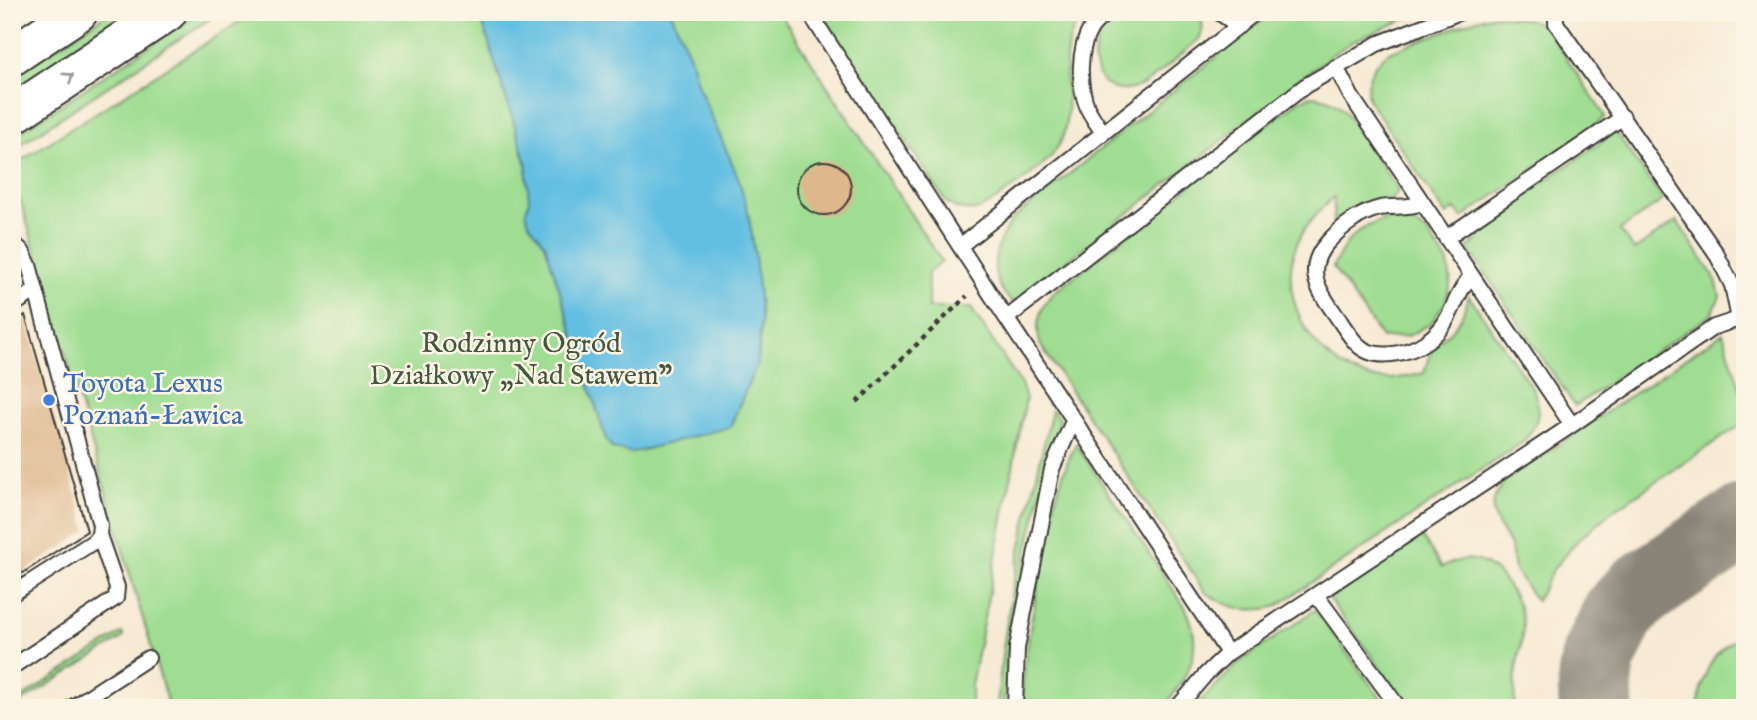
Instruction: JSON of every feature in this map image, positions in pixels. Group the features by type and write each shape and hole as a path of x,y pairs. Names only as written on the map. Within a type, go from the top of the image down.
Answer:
{"main road":[{"path":"12,56 78,12"},
{"path":"12,115 167,12"}],"lane":[{"path":"809,12 982,281 1228,653"},
{"path":"1103,133 1088,108 1081,58 1084,41 1093,25 1107,12"},
{"path":"1218,12 1239,26"},
{"path":"960,246 1256,12"},
{"path":"1007,318 1305,86 1377,44 1460,12"},
{"path":"1177,708 1228,653 1572,425 1714,327 1742,318 1732,285 1716,253 1556,23 1556,12"},
{"path":"1336,67 1351,96 1572,425"},
{"path":"1446,238 1623,117"},
{"path":"1422,203 1410,208 1380,208 1365,213 1337,233 1319,253 1315,268 1318,291 1358,346 1378,354 1393,354 1412,350 1439,331 1448,320 1459,294 1471,276"},
{"path":"12,242 22,251 29,265 100,525 99,535 117,587 117,598 12,667"},
{"path":"12,306 35,291"},
{"path":"1015,708 1017,648 1052,469 1074,419"},
{"path":"12,594 99,535"},
{"path":"1316,595 1399,708"},
{"path":"71,708 148,658"}],"path":[{"path":"857,402 982,281"}],"green space":[{"path":"110,12 135,12 12,94 12,77"},
{"path":"201,12 220,12 12,150 12,137"},
{"name":"Rodzinny Ogród Działkowy „Nad Stawem”","path":"255,12 779,12 942,262 928,272 928,308 971,308 1021,384 1026,399 971,685 971,708 169,708 21,202 12,188 12,160 19,172 17,163"},
{"path":"821,12 1084,12 1068,44 1067,119 1059,145 1039,168 982,208 963,210 953,206 946,202"},
{"path":"1124,12 1191,12 1201,20 1202,31 1199,39 1140,86 1123,90 1110,87 1100,78 1095,66 1095,51 1099,36 1109,23"},
{"path":"1272,12 1422,12 1355,40 1333,54 1013,303 998,283 995,261 1001,240 1013,219"},
{"path":"1496,15 1531,20 1546,27 1605,116 1588,132 1462,218 1455,209 1446,215 1368,99 1369,78 1374,67 1389,52 1477,19"},
{"path":"1310,96 1328,100 1344,110 1398,190 1394,198 1361,206 1333,225 1334,197 1302,233 1293,254 1291,277 1294,300 1314,341 1330,358 1349,370 1371,378 1391,379 1424,373 1434,345 1450,332 1461,318 1469,296 1534,391 1538,412 1532,430 1523,442 1275,607 1256,610 1238,608 1205,592 1040,344 1038,323 1044,305 1053,293 1298,101"},
{"path":"1616,132 1663,200 1620,230 1634,250 1677,221 1716,280 1720,297 1712,314 1575,406 1468,248 1477,241 1471,232"},
{"path":"1386,219 1411,222 1426,231 1448,263 1451,281 1445,303 1430,324 1408,336 1382,338 1333,267 1353,236"},
{"path":"1723,333 1745,405 1745,422 1611,512 1578,540 1554,568 1536,601 1514,568 1511,549 1496,521 1493,507 1498,491 1505,481"},
{"path":"1052,410 1060,419 1018,598 1004,708 997,708 1011,595"},
{"path":"1076,444 1185,607 1191,622 1194,636 1192,660 1180,684 1163,708 1021,708 1027,650 1044,553 1060,484"},
{"path":"1422,537 1442,567 1465,560 1483,563 1500,576 1514,596 1523,626 1515,675 1515,708 1410,708 1329,599"},
{"path":"1315,610 1388,708 1193,708 1241,661"},
{"path":"122,633 124,637 12,708 12,704"},
{"path":"1745,635 1745,708 1697,708 1710,664 1724,647"}],"water":[{"path":"479,12 671,12 690,56 697,83 738,177 748,212 755,255 761,320 758,362 730,427 632,453 612,448 606,439 545,244 529,223 526,211 529,201 526,162"}],"building":[{"path":"824,161 843,169 851,188 843,207 824,215 805,207 797,188 805,169"},
{"path":"25,315 87,531 12,580 12,324"}],"taxiway":[{"path":"1596,708 1595,677 1598,659 1619,613 1641,590 1745,521"}],"place":[{"name":"Toyota Lexus Poznań-Ławica","path":"49,400"}]}
